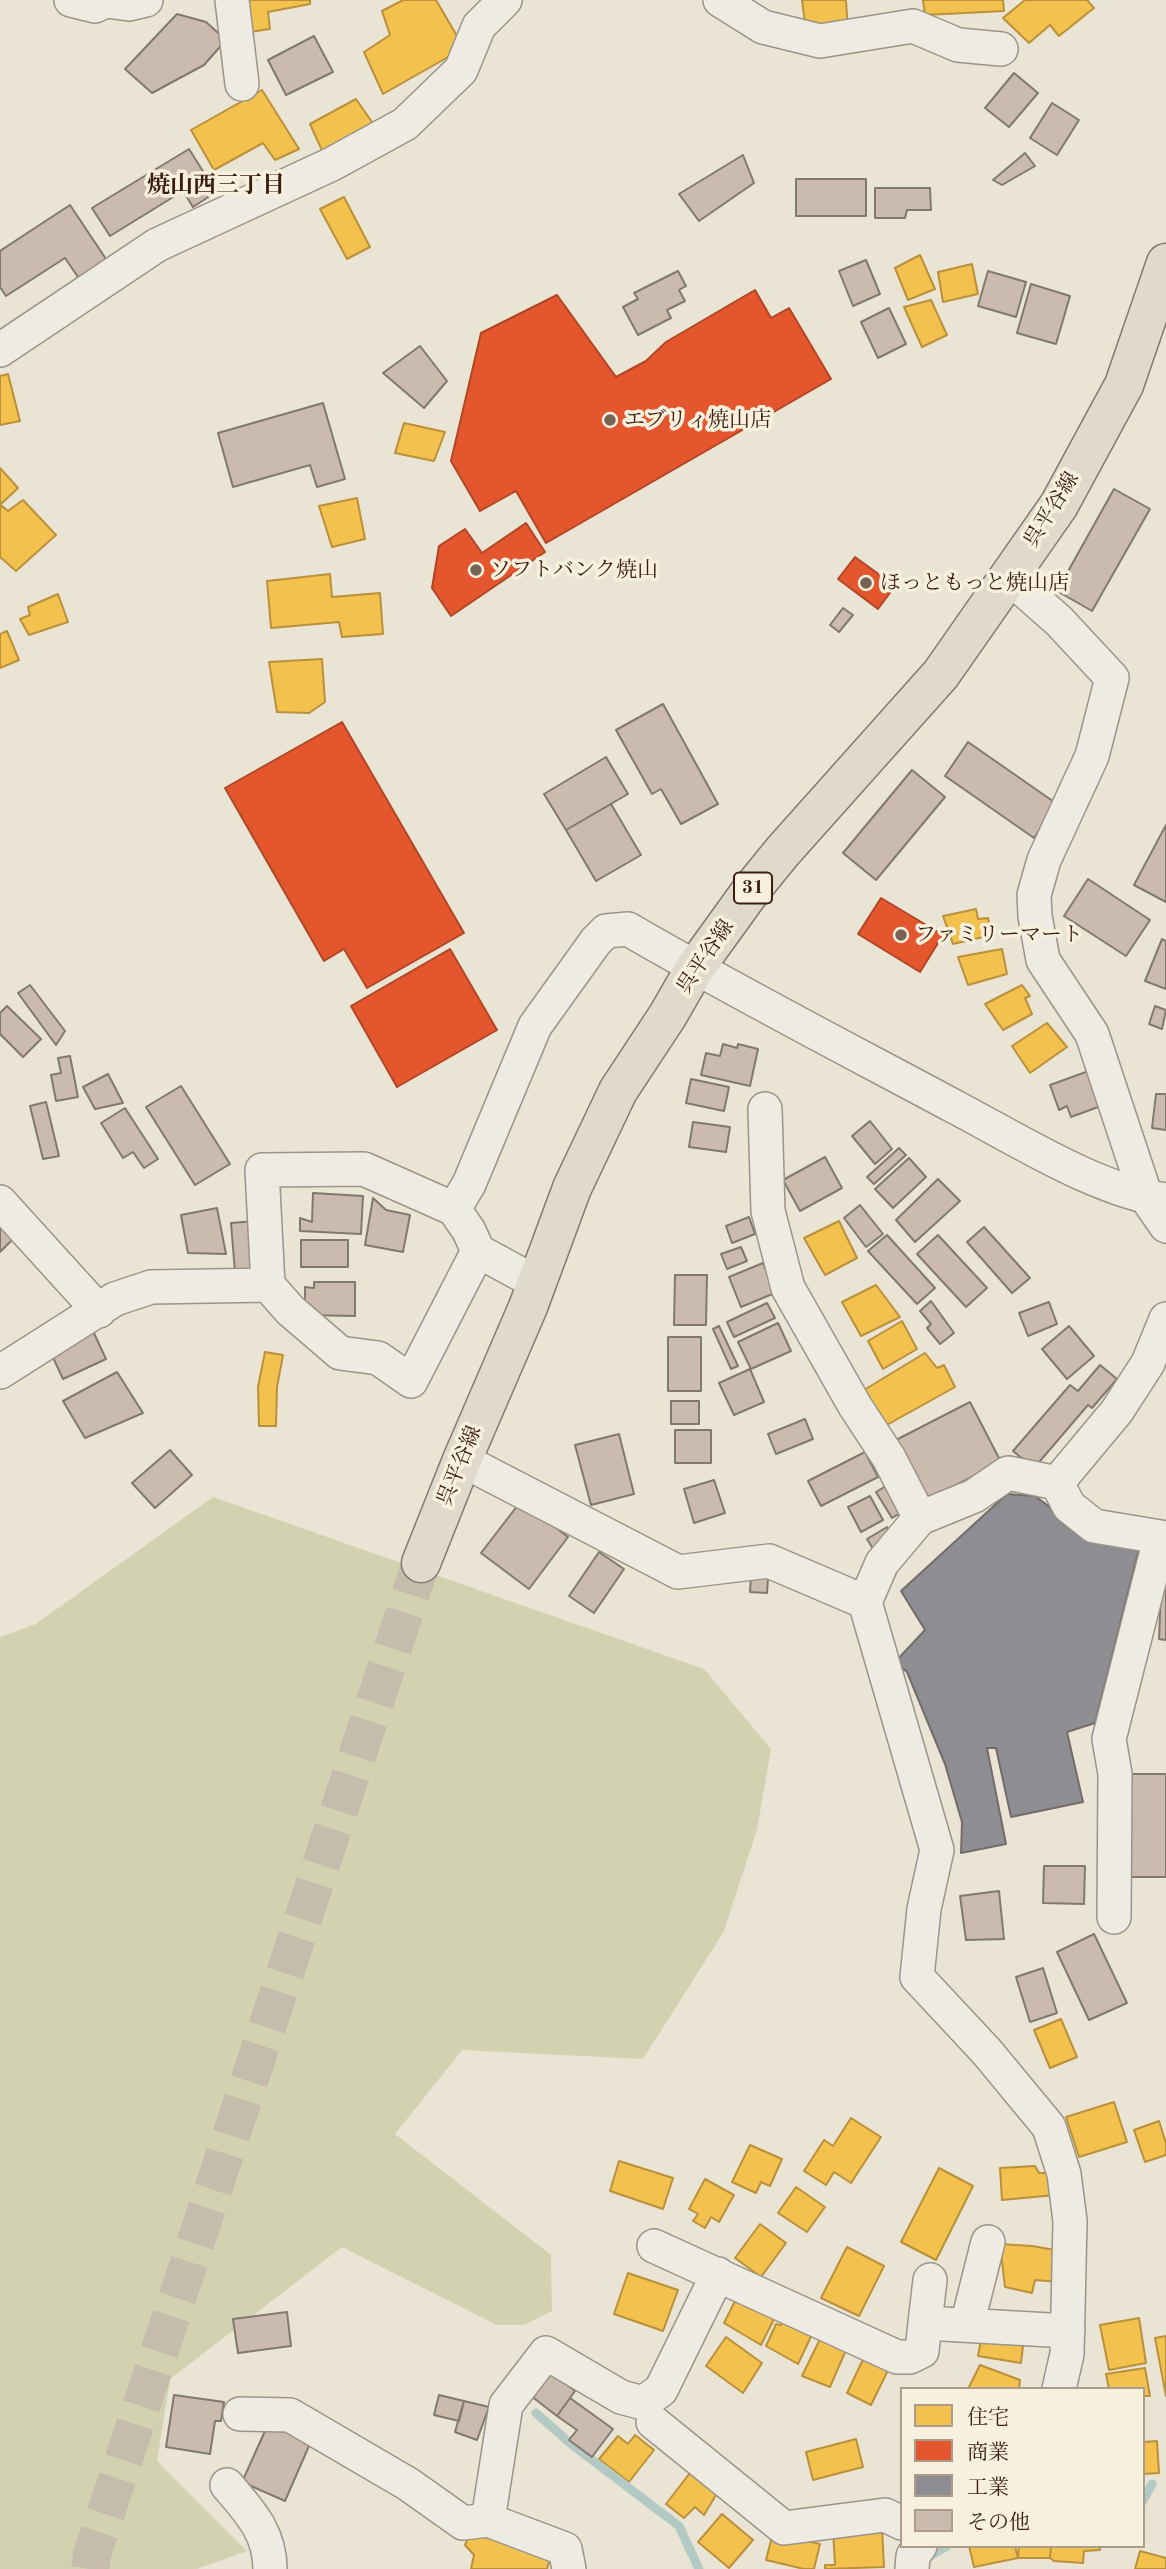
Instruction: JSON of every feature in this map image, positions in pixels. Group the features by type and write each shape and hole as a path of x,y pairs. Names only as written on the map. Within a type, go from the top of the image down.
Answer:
{"main road":[{"name":"呉平谷線","path":"421,1563 537,1283 572,1188 618,1091 695,968 783,852 941,674 1059,505 1124,386 1166,263"}],"street":[{"path":"71,0 95,6 107,0 129,4 146,0"},
{"path":"232,0 242,84"},
{"path":"0,350 157,245 332,164 405,124 461,70 479,26 505,0"},
{"path":"720,0 763,27 820,41 914,26 958,45 1001,49"},
{"path":"1009,576 1059,621 1112,678 1092,756 1044,860 1034,895 1035,916 1043,960 1092,1034 1166,1226"},
{"path":"454,1209 469,1184 535,1026 596,941 606,931 628,929 695,968 1080,1172 1156,1199"},
{"path":"765,1109 768,1211 788,1288 855,1406 889,1458 920,1518"},
{"path":"478,1251 411,1381 378,1358 340,1353 290,1310 268,1285 262,1170 364,1169 454,1209 469,1231 478,1251 537,1283"},
{"path":"0,1202 99,1311"},
{"path":"0,1372 114,1299 152,1287 268,1285"},
{"path":"1057,1483 1117,1411 1148,1363 1166,1319"},
{"path":"462,1460 678,1572 769,1561 865,1602"},
{"path":"1057,1483 1009,1473 974,1496 920,1518 882,1563 865,1602 937,1850 924,1909 917,1977 987,2052 1049,2127 1064,2174 1070,2221 1068,2331 1067,2354 1059,2387"},
{"path":"1057,1483 1069,1506 1094,1526 1163,1538 1109,1739 1115,1774 1114,1917"},
{"path":"967,2325 988,2242"},
{"path":"654,2246 897,2357 910,2357 922,2351 930,2280"},
{"path":"488,2520 506,2405 545,2353 621,2397 643,2403 661,2390 718,2274"},
{"path":"925,2323 1068,2331"},
{"path":"240,2414 290,2415 408,2484 463,2523 488,2520 565,2549 569,2569"},
{"path":"653,2422 784,2528 885,2515 900,2522"},
{"path":"227,2484 257,2520 270,2552 270,2569"},
{"path":"912,2569 914,2556 919,2548"}],"green space":[{"path":"213,1497 704,1669 771,1749 757,1830 723,1933 643,2059 462,2050 395,2134 551,2255 552,2311 524,2325 497,2325 342,2247 170,2379 157,2461 247,2551 197,2569 0,2569 0,1637 36,1624"}],"building: 住宅":[{"path":"238,0 310,0 310,4 268,12 270,29 243,33"},
{"path":"403,0 436,0 464,48 383,94 364,52 390,35 382,11"},
{"path":"802,0 846,0 848,32 806,31"},
{"path":"923,0 1003,0 1004,11 925,15"},
{"path":"1025,0 1087,0 1094,8 1059,36 1050,25 1029,43 1003,18"},
{"path":"262,90 299,149 275,160 263,143 214,170 191,130"},
{"path":"356,99 379,132 325,157 310,124"},
{"path":"344,197 370,247 347,259 320,209"},
{"path":"920,255 935,289 908,300 895,268"},
{"path":"972,264 978,294 943,302 938,272"},
{"path":"931,300 947,335 922,347 904,307"},
{"path":"8,374 20,421 0,425 0,376"},
{"path":"404,423 445,432 434,461 395,453"},
{"path":"0,468 18,488 0,505"},
{"path":"357,498 365,539 332,547 319,506"},
{"path":"23,500 56,535 16,571 0,557 0,508 2,506 8,511"},
{"path":"330,574 332,597 380,593 383,634 342,637 339,622 271,628 267,581"},
{"path":"58,594 68,622 29,635 20,619 30,615 28,607"},
{"path":"7,631 19,660 0,668 0,634"},
{"path":"322,659 325,702 309,713 277,712 269,662"},
{"path":"976,909 978,919 988,918 992,935 953,944 943,916"},
{"path":"1002,949 1007,974 968,985 958,957"},
{"path":"1022,985 1030,996 1025,998 1032,1014 1003,1030 985,1004"},
{"path":"1047,1023 1067,1047 1030,1073 1012,1046"},
{"path":"839,1221 857,1258 825,1275 804,1238"},
{"path":"876,1285 900,1317 861,1336 842,1302"},
{"path":"902,1321 917,1349 883,1369 868,1341"},
{"path":"265,1352 283,1355 277,1387 276,1426 259,1426 258,1387"},
{"path":"925,1353 937,1368 944,1365 955,1387 885,1426 864,1390"},
{"path":"1061,2019 1077,2057 1050,2068 1034,2030"},
{"path":"1114,2102 1127,2142 1079,2157 1066,2117"},
{"path":"851,2118 881,2137 851,2183 834,2172 826,2185 804,2171 824,2140 833,2146"},
{"path":"1159,2121 1166,2143 1166,2155 1145,2162 1134,2130"},
{"path":"750,2145 782,2159 770,2186 761,2182 756,2193 732,2182"},
{"path":"619,2161 673,2178 663,2209 610,2191"},
{"path":"1035,2166 1039,2173 1052,2173 1055,2195 1002,2200 1000,2168"},
{"path":"939,2168 973,2186 936,2260 901,2242"},
{"path":"705,2179 734,2195 719,2222 711,2217 705,2228 693,2221 698,2214 689,2209"},
{"path":"796,2187 825,2207 807,2232 778,2213"},
{"path":"760,2224 786,2243 761,2277 735,2258"},
{"path":"1000,2244 1061,2251 1059,2282 1035,2280 1032,2293 1005,2287"},
{"path":"847,2247 884,2266 859,2316 821,2298"},
{"path":"628,2273 678,2290 663,2331 614,2314"},
{"path":"738,2295 777,2313 761,2345 724,2323"},
{"path":"788,2312 816,2326 798,2364 766,2346 776,2324 781,2325"},
{"path":"1139,2318 1146,2363 1109,2370 1100,2325"},
{"path":"983,2329 1023,2346 1021,2363 978,2356"},
{"path":"1166,2336 1166,2396 1155,2338"},
{"path":"726,2337 762,2363 743,2393 706,2366"},
{"path":"821,2337 846,2350 830,2387 802,2376"},
{"path":"868,2349 893,2360 871,2405 847,2393"},
{"path":"980,2365 1020,2380 1019,2387 969,2387"},
{"path":"1145,2368 1150,2396 1145,2396 1145,2387 1109,2387 1106,2374"},
{"path":"635,2435 654,2450 629,2482 599,2459 618,2436 628,2444"},
{"path":"856,2439 863,2467 813,2480 806,2452"},
{"path":"1157,2441 1159,2473 1145,2474 1145,2442"},
{"path":"693,2469 719,2490 704,2515 695,2507 684,2518 666,2504"},
{"path":"722,2514 753,2540 729,2568 698,2542"},
{"path":"472,2528 551,2555 547,2569 471,2569 474,2555 465,2545"},
{"path":"882,2528 884,2567 825,2569 825,2565 835,2565 833,2530"},
{"path":"773,2533 820,2544 814,2569 766,2560"},
{"path":"969,2548 1016,2548 1018,2558 974,2567"},
{"path":"1019,2548 1051,2548 1050,2558 1018,2558"},
{"path":"1051,2548 1100,2548 1084,2551 1083,2563 1054,2561 1050,2558"},
{"path":"1140,2551 1166,2558 1166,2569 1135,2569"}],"building: 商業":[{"name":"エブリィ焼山店","path":"755,290 771,318 789,308 831,379 546,543 516,491 480,511 451,461 481,333 557,295 616,377 646,361 666,342"},
{"name":"ソフトバンク焼山","path":"526,523 545,552 451,616 432,588 439,546 465,529 482,553"},
{"name":"ほっともっと焼山店","path":"855,557 895,586 878,609 838,579"},
{"path":"342,722 464,933 367,988 344,949 324,961 225,788"},
{"name":"ファミリーマート","path":"881,898 943,935 920,972 858,934"},
{"path":"450,949 497,1030 397,1087 351,1006"}],"building: 工業":[{"path":"1007,1494 1035,1496 1083,1532 1107,1546 1117,1540 1140,1545 1095,1723 1067,1732 1083,1802 1011,1817 996,1748 987,1748 1006,1844 961,1853 962,1822 945,1764 907,1672 895,1662 925,1630 901,1591"}],"building: その他":[{"path":"177,14 206,22 226,40 204,65 152,93 125,69"},
{"path":"314,36 333,72 286,95 268,60"},
{"path":"1014,73 1038,93 1009,127 985,108"},
{"path":"1052,103 1079,120 1057,155 1030,138"},
{"path":"189,149 216,192 193,207 183,191 110,236 92,208"},
{"path":"1025,153 1035,166 1002,185 993,180"},
{"path":"743,155 754,183 699,221 679,194"},
{"path":"796,179 866,179 866,216 796,216"},
{"path":"875,188 930,188 931,210 907,210 905,218 875,218"},
{"path":"70,205 108,262 80,280 65,258 6,296 0,287 0,251"},
{"path":"866,260 880,294 853,306 839,271"},
{"path":"678,271 686,286 679,290 685,301 667,310 671,318 638,335 623,307 638,299 634,293"},
{"path":"988,271 1026,282 1016,317 978,306"},
{"path":"1031,284 1070,296 1056,344 1017,333"},
{"path":"889,308 906,344 878,358 861,322"},
{"path":"420,346 447,381 424,408 383,373"},
{"path":"323,403 345,479 317,487 310,465 233,487 218,433"},
{"path":"1114,489 1150,509 1092,611 1057,591"},
{"path":"843,608 853,615 839,632 830,625"},
{"path":"663,704 718,804 681,824 661,789 652,794 616,730"},
{"path":"968,742 1057,804 1034,838 945,776"},
{"path":"606,757 628,794 566,830 544,794"},
{"path":"912,770 945,797 876,880 843,853"},
{"path":"611,804 641,855 596,881 566,830"},
{"path":"1166,825 1166,902 1134,885"},
{"path":"1088,879 1150,920 1126,956 1064,916"},
{"path":"1162,939 1166,941 1166,989 1145,981"},
{"path":"30,985 65,1031 56,1045 18,993"},
{"path":"7,1006 41,1039 23,1057 0,1034 0,1013"},
{"path":"1155,1006 1166,1010 1162,1029 1149,1024"},
{"path":"723,1044 737,1048 738,1044 758,1049 750,1086 701,1075 706,1053 720,1056"},
{"path":"70,1056 78,1097 56,1101 51,1075 61,1073 58,1058"},
{"path":"1097,1068 1109,1103 1071,1117 1067,1106 1059,1110 1050,1085"},
{"path":"108,1074 123,1103 95,1109 83,1087"},
{"path":"691,1079 729,1087 724,1111 686,1103"},
{"path":"181,1086 230,1164 195,1185 146,1107"},
{"path":"1156,1094 1166,1094 1166,1130 1152,1128"},
{"path":"46,1102 59,1156 43,1159 30,1106"},
{"path":"125,1108 158,1159 144,1168 133,1152 123,1158 101,1123"},
{"path":"870,1121 892,1149 875,1164 852,1136"},
{"path":"693,1122 730,1127 726,1152 689,1147"},
{"path":"899,1148 906,1155 874,1184 867,1177"},
{"path":"825,1157 842,1188 800,1211 783,1180"},
{"path":"909,1158 926,1177 893,1208 875,1189"},
{"path":"938,1179 960,1201 915,1242 896,1220"},
{"path":"313,1193 363,1196 361,1234 300,1231 300,1218 312,1222"},
{"path":"373,1198 386,1210 410,1215 403,1252 365,1245"},
{"path":"860,1205 883,1234 866,1247 844,1218"},
{"path":"217,1208 226,1254 188,1253 181,1215"},
{"path":"749,1217 755,1234 732,1243 726,1226"},
{"path":"255,1221 260,1270 235,1272 231,1223"},
{"path":"0,1225 13,1239 0,1252"},
{"path":"984,1227 1030,1278 1012,1293 967,1242"},
{"path":"887,1235 935,1288 917,1304 868,1251"},
{"path":"938,1235 987,1288 966,1307 917,1254"},
{"path":"301,1240 348,1240 348,1267 301,1267"},
{"path":"741,1247 747,1261 727,1269 721,1254"},
{"path":"763,1263 775,1293 741,1307 729,1277"},
{"path":"675,1275 707,1275 706,1325 674,1325"},
{"path":"314,1282 355,1282 355,1316 305,1315 305,1287 314,1288"},
{"path":"931,1301 954,1333 940,1344 927,1328 931,1324 920,1311"},
{"path":"1049,1302 1057,1324 1028,1336 1019,1313"},
{"path":"767,1303 775,1318 734,1337 727,1322"},
{"path":"778,1323 791,1351 751,1369 738,1342"},
{"path":"719,1326 738,1366 731,1369 713,1329"},
{"path":"1069,1326 1094,1356 1067,1379 1042,1349"},
{"path":"93,1331 106,1359 63,1379 50,1351"},
{"path":"668,1337 701,1337 701,1391 668,1391"},
{"path":"1100,1365 1117,1379 1092,1408 1088,1405 1034,1468 1013,1451 1070,1385 1078,1391"},
{"path":"750,1369 764,1402 734,1415 719,1383"},
{"path":"117,1372 143,1413 85,1438 63,1401"},
{"path":"671,1401 699,1401 699,1424 671,1424"},
{"path":"970,1402 1001,1462 925,1501 894,1441"},
{"path":"805,1419 813,1439 776,1454 768,1434"},
{"path":"675,1430 711,1430 711,1463 675,1463"},
{"path":"619,1434 634,1494 591,1505 575,1445"},
{"path":"170,1450 192,1475 155,1508 132,1483"},
{"path":"865,1452 878,1477 821,1506 808,1481"},
{"path":"714,1480 725,1513 694,1523 684,1489"},
{"path":"891,1483 907,1509 892,1518 876,1492"},
{"path":"870,1496 883,1520 861,1532 848,1507"},
{"path":"521,1501 568,1537 529,1589 481,1553"},
{"path":"887,1527 894,1540 875,1552 867,1539"},
{"path":"599,1552 624,1569 594,1613 569,1596"},
{"path":"751,1576 768,1578 767,1593 750,1592"},
{"path":"1161,1589 1166,1589 1166,1640 1159,1639"},
{"path":"1129,1774 1166,1774 1166,1877 1129,1877"},
{"path":"1044,1866 1085,1866 1084,1904 1043,1903"},
{"path":"999,1891 1004,1939 966,1940 960,1896"},
{"path":"1094,1934 1127,2003 1089,2020 1057,1952"},
{"path":"1043,1968 1057,2013 1030,2022 1016,1977"},
{"path":"287,2312 291,2346 238,2353 233,2319"},
{"path":"545,2367 575,2391 557,2416 526,2392"},
{"path":"174,2395 224,2402 221,2421 215,2421 210,2454 166,2447"},
{"path":"439,2395 464,2401 459,2421 434,2415"},
{"path":"570,2398 613,2429 592,2457 569,2440 577,2430 557,2416"},
{"path":"464,2401 489,2407 477,2440 455,2432"},
{"path":"270,2420 312,2439 285,2501 242,2482"}],"waterway":[{"path":"536,2413 571,2444 679,2526 699,2569"},
{"path":"1145,2497 1152,2484"},
{"path":"926,2558 944,2548"}],"tunnel":[{"path":"90,2569 92,2555 421,1563"}],"place":[{"name":"エブリィ焼山店","path":"610,420"},
{"name":"ソフトバンク焼山","path":"476,570"},
{"name":"ほっともっと焼山店","path":"866,583"},
{"name":"ファミリーマート","path":"901,935"}],"district":[{"name":"焼山西三丁目","path":"216,186"}]}
